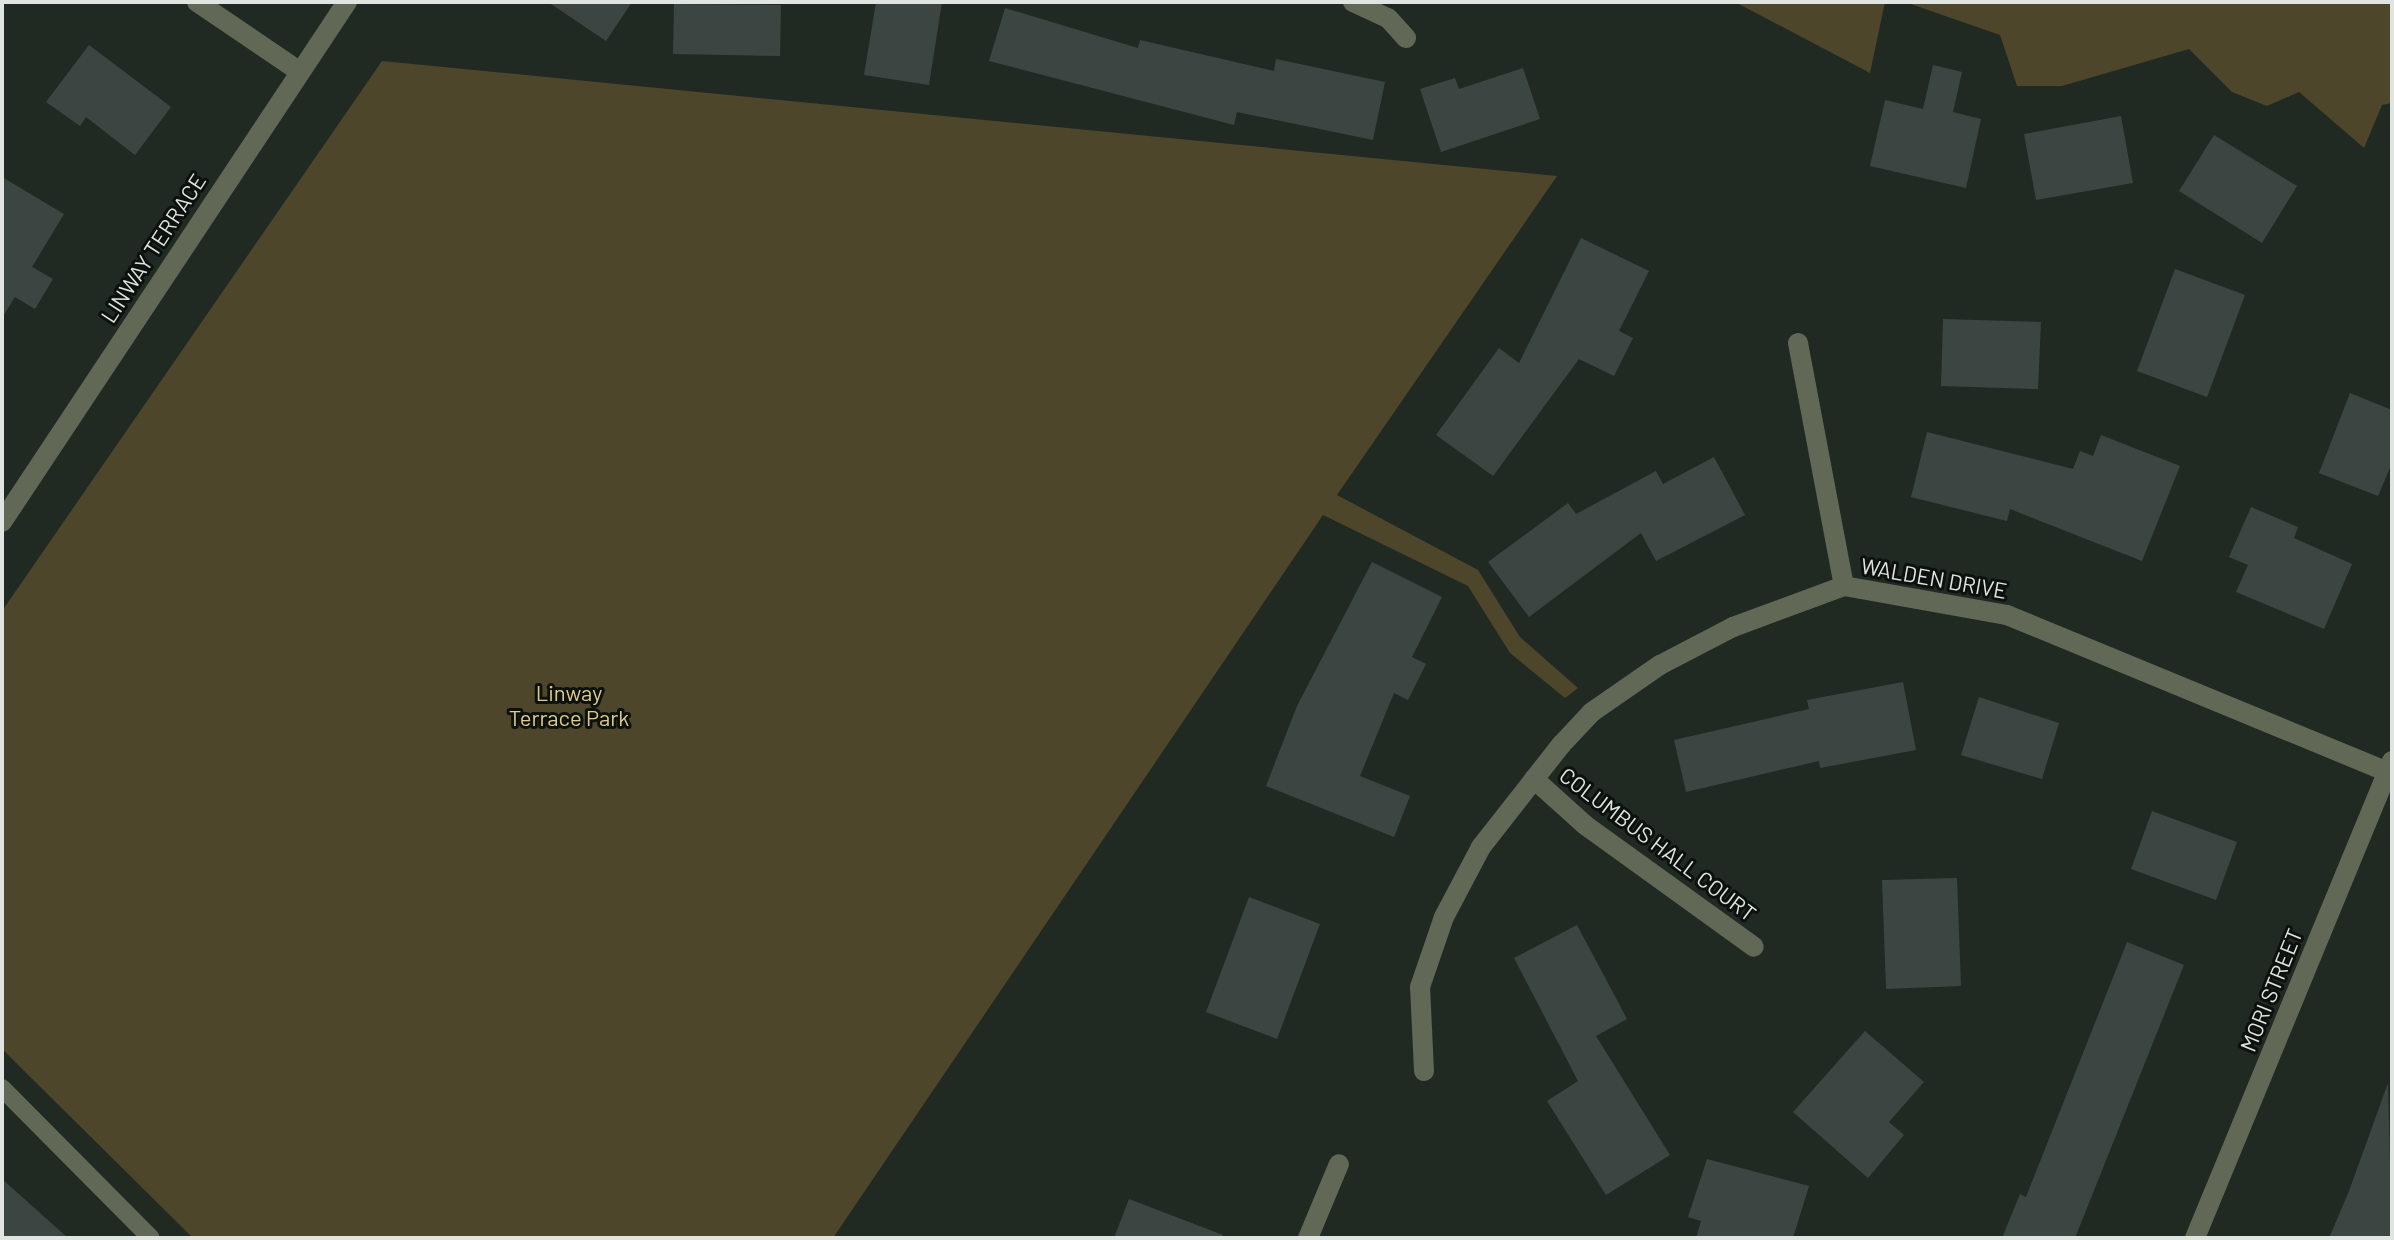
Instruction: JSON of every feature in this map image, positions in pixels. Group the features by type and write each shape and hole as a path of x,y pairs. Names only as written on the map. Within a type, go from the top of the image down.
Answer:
{"street":[{"path":"197,2 299,71"},
{"name":"LINWAY TERRACE","path":"2,522 347,2"},
{"path":"1353,2 1388,18 1406,38"},
{"path":"1798,343 1844,586"},
{"name":"WALDEN DRIVE","path":"1424,1071 1420,987 1444,917 1481,847 1592,712 1660,665 1733,627 1844,586 2007,615 2390,769"},
{"name":"MORI STREET","path":"2195,1238 2390,769"},
{"name":"COLUMBUS HALL COURT","path":"1534,779 1585,825 1754,947"},
{"path":"1308,1238 1339,1164"}],"lane":[{"path":"2,1088 151,1238"}],"green space":[{"path":"1735,2 1885,2 1870,73"},
{"path":"1905,2 2392,2 2392,103 2382,105 2364,148 2299,92 2267,106 2232,92 2189,49 2062,86 2017,86 2000,35"},
{"name":"Linway Terrace Park","path":"382,61 1557,176 1337,495 1478,570 1520,637 1578,688 1565,698 1510,653 1468,586 1323,515 833,1238 193,1238 2,1049 2,611"}],"building":[{"path":"548,2 632,2 606,41"},
{"path":"876,2 942,2 929,85 864,75"},
{"path":"674,4 781,5 780,56 673,54"},
{"path":"1005,8 1138,48 1140,40 1274,71 1276,59 1385,82 1373,140 1237,112 1234,125 989,61"},
{"path":"89,45 171,107 135,155 86,117 80,126 46,102"},
{"path":"1933,65 1962,72 1953,112 1981,119 1966,188 1870,166 1885,100 1923,109"},
{"path":"1523,68 1540,119 1441,152 1420,89 1455,78 1459,89"},
{"path":"2121,116 2133,183 2036,200 2024,134"},
{"path":"2214,135 2297,186 2262,243 2179,191"},
{"path":"2,177 64,214 32,267 53,279 35,309 15,297 2,318"},
{"path":"1581,238 1649,271 1619,331 1633,338 1614,376 1579,359 1493,476 1436,435 1499,348 1519,363"},
{"path":"2175,269 2245,295 2207,397 2137,371"},
{"path":"1943,319 2041,322 2038,389 1941,386"},
{"path":"2350,393 2392,410 2392,463 2378,496 2319,473"},
{"path":"1927,432 2073,469 2080,451 2093,456 2101,435 2180,466 2142,561 2010,509 2007,521 1911,497"},
{"path":"1714,457 1745,515 1656,561 1641,533 1529,617 1488,562 1568,503 1576,514 1656,471 1663,484"},
{"path":"2251,507 2298,527 2294,538 2352,564 2324,629 2236,592 2248,565 2229,557"},
{"path":"1372,562 1442,597 1412,657 1426,664 1408,700 1394,693 1360,776 1410,796 1394,837 1266,786 1297,706"},
{"path":"1903,682 1916,750 1820,768 1819,761 1686,792 1674,740 1809,709 1807,700"},
{"path":"1979,697 2059,723 2042,779 1961,755"},
{"path":"2152,811 2237,842 2216,900 2131,869"},
{"path":"1957,878 1961,986 1886,989 1882,880"},
{"path":"1249,897 1320,924 1277,1039 1206,1012"},
{"path":"1577,925 1627,1019 1596,1036 1670,1155 1606,1195 1547,1101 1578,1081 1514,958"},
{"path":"2127,942 2184,965 2075,1238 2002,1238 2020,1194 2026,1197"},
{"path":"1865,1031 1924,1082 1889,1122 1904,1135 1868,1178 1793,1112"},
{"path":"2388,1083 2392,1238 2329,1238 2349,1191"},
{"path":"1707,1159 1809,1186 1793,1238 1696,1238 1701,1221 1688,1217"},
{"path":"2,1179 68,1238 2,1238"},
{"path":"1129,1199 1223,1235 1223,1238 1114,1238"}]}
